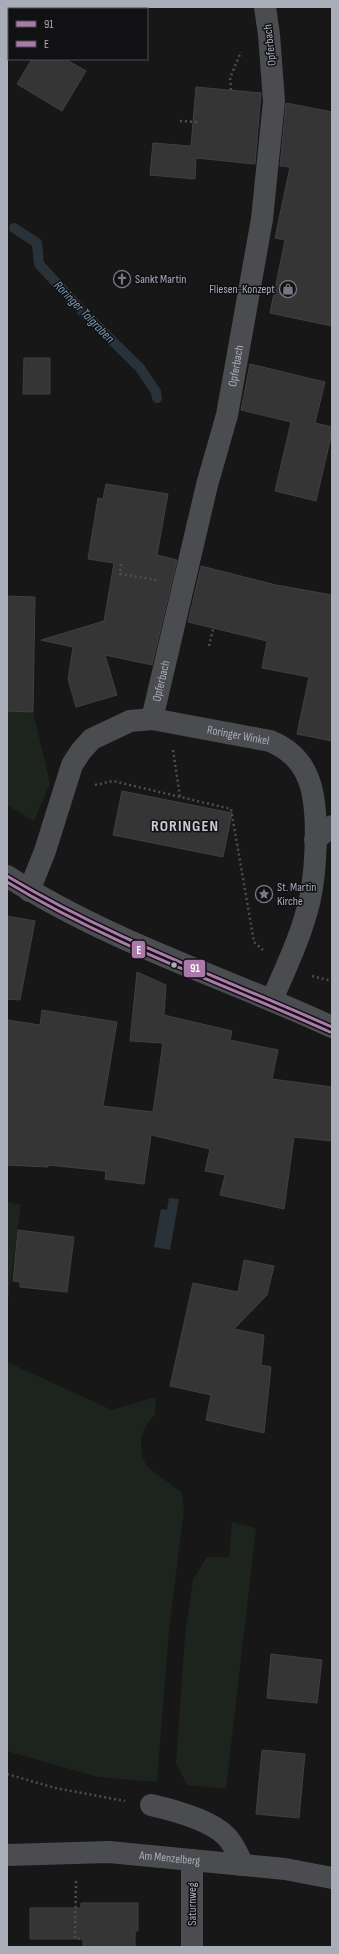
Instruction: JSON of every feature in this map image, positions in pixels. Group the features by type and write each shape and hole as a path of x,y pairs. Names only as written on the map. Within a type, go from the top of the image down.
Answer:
{"street":[{"name":"Opferbach","path":"152,719 207,486 227,415 262,219 274,101 269,35 265,7"},
{"name":"Roringer Winkel","path":"29,891 45,851 72,765 81,751 92,739 130,721 152,719 270,741 282,746 294,755 308,778 313,799 315,840 312,890 307,914 272,1000"},
{"path":"315,840 332,826"},
{"path":"7,876 29,891 72,914 332,1027"},
{"path":"151,1805 202,1821 224,1834 233,1843 244,1865"},
{"name":"Am Menzelberg","path":"7,1855 109,1852 285,1869 332,1878"},
{"name":"Saturnweg","path":"192,1860 192,1947"}],"path":[{"path":"180,121 199,122"},
{"path":"121,564 120,574 183,584"},
{"path":"209,646 213,629"},
{"path":"172,753 180,797"},
{"path":"68,781 90,786 113,782 231,808 254,942 285,970"},
{"path":"7,1774 55,1788 151,1805"},
{"path":"76,1853 75,1938 84,1939"}],"shaded area":[{"path":"7,711 33,712 50,783 34,821 7,805"},
{"path":"169,1198 179,1199 170,1250 154,1247 161,1209 167,1210"},
{"path":"7,1202 21,1205 7,1309"},
{"path":"7,1362 112,1410 156,1397 155,1414 147,1424 141,1437 141,1451 144,1461 149,1468 182,1493 184,1509 169,1630 157,1782 98,1777 7,1751"},
{"path":"232,1522 256,1528 226,1789 187,1785 176,1763 185,1635 193,1579 207,1557 229,1557"}],"building":[{"path":"31,60 67,60 86,71 62,111 17,84"},
{"path":"196,87 261,93 255,164 196,158 195,179 150,175 153,143 191,146"},
{"path":"286,103 332,112 332,326 270,313 285,240 275,238 290,167 280,166"},
{"path":"24,358 50,358 50,394 23,394"},
{"path":"250,364 325,382 315,423 332,427 332,432 316,501 275,491 291,422 241,410"},
{"path":"106,484 168,494 157,555 177,560 152,665 105,655 117,695 76,707 68,679 73,647 41,640 104,621 114,563 88,559 98,498 103,499"},
{"path":"201,566 276,585 332,595 332,741 297,734 309,677 262,668 267,641 188,622"},
{"path":"7,596 35,597 33,712 7,711"},
{"path":"122,791 232,813 223,857 113,835"},
{"path":"7,916 35,921 20,1000 7,999"},
{"path":"137,972 166,985 164,1015 232,1031 230,1040 278,1050 272,1079 332,1087 332,1141 294,1137 284,1209 220,1195 225,1175 205,1171 210,1149 151,1135 144,1184 105,1179 106,1171 48,1165 48,1167 7,1165 7,1020 40,1025 42,1010 117,1022 103,1106 153,1112 163,1043 130,1041"},
{"path":"18,1230 74,1237 67,1292 20,1287 20,1282 13,1281"},
{"path":"244,1260 274,1266 267,1295 234,1329 264,1335 261,1365 271,1367 264,1433 206,1420 211,1395 170,1386 193,1283 238,1292"},
{"path":"271,1654 322,1660 317,1703 267,1698"},
{"path":"262,1750 305,1754 299,1818 256,1814"},
{"path":"81,1903 138,1903 138,1931 135,1931 135,1947 83,1947 83,1939 30,1939 30,1908 81,1908"}],"waterway":[{"name":"Roringer Talgraben","path":"14,228 37,243 39,264 83,312 140,368 156,392 157,398"}],"transit line":[{"name":"91","path":"7,876 86,919 126,938 332,1027"},
{"name":"E","path":"7,882 85,925 125,944 330,1032"}],"place":[{"name":"Sankt Martin","path":"122,279"},
{"name":"Fliesen-Konzept","path":"288,289"},
{"name":"St. Martin Kirche","path":"264,894"}],"district":[{"name":"RORINGEN","path":"185,826"}]}
